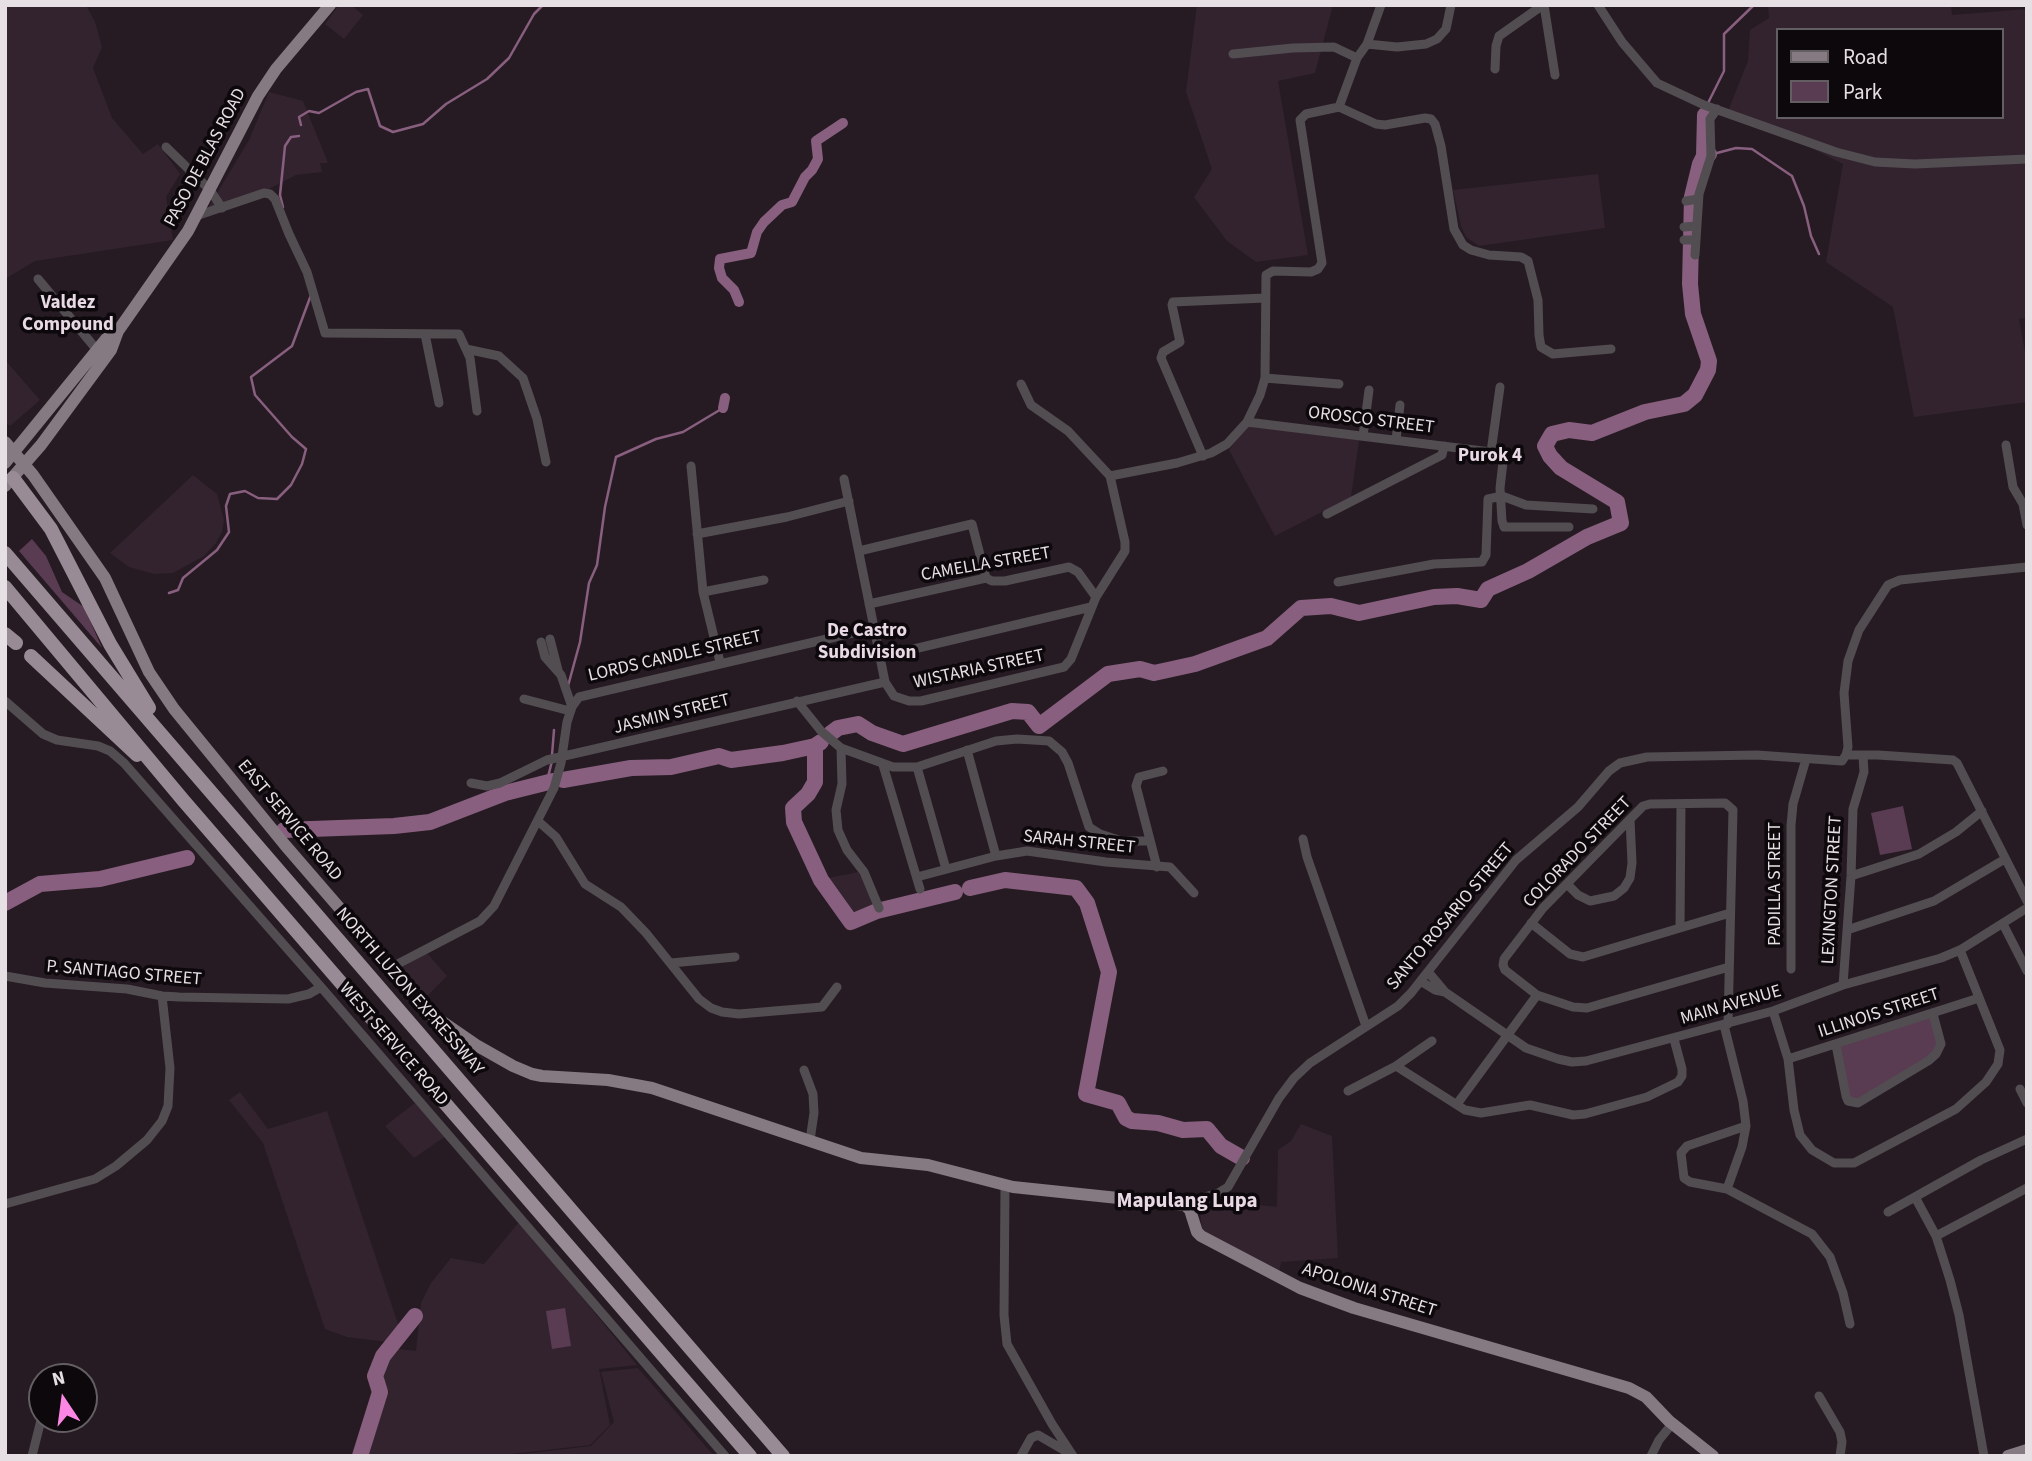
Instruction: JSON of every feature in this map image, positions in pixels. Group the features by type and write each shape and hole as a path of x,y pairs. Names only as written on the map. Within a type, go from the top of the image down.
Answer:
{"highway":[{"path":"8,478 51,529 127,673 180,757"},
{"name":"NORTH LUZON EXPRESSWAY","path":"5,553 783,1456"},
{"path":"5,587 183,800 750,1456"},
{"path":"31,656 183,800"}],"main road":[{"name":"PASO DE BLAS ROAD","path":"8,478 24,464 111,350 118,331 197,216 258,96 276,69 330,5"},
{"name":"PASO DE BLAS ROAD","path":"5,463 106,339 118,331"},
{"name":"EAST SERVICE ROAD","path":"5,442 24,464 105,578 160,691 285,845 431,1014 513,1066 542,1076 608,1080 652,1088 810,1140"},
{"path":"810,1140 861,1158 928,1165 1005,1186 1188,1207"},
{"name":"APOLONIA STREET","path":"1188,1207 1201,1236 1300,1288 1354,1308 1629,1388 1646,1397 1672,1424 1713,1456"},
{"path":"2008,1456 2027,1450"}],"street":[{"path":"1339,107 1381,5"},
{"path":"1367,44 1397,47 1426,44 1437,39 1446,29 1451,5"},
{"path":"1495,69 1496,40 1499,36 1544,5 1555,75"},
{"path":"1598,5 1635,59 1657,83 1704,105 1836,152 1875,162 1915,164 2027,159"},
{"path":"1233,54 1334,47 1357,58"},
{"path":"1110,476 1203,456 1227,444 1247,422 1261,395 1265,378 1265,281 1269,272 1311,272 1318,269 1322,263 1300,120 1306,114 1339,107 1376,124 1385,125 1424,118 1431,120 1435,124 1441,146 1454,229 1463,245 1471,250 1489,255 1521,257 1528,261 1538,300 1541,347 1553,354 1611,349"},
{"path":"1695,255 1690,240 1693,200 1711,156 1710,119 1716,108"},
{"path":"166,147 210,190 222,208"},
{"path":"197,216 264,193 270,194 275,199 307,272 325,332 458,334 470,358 477,411"},
{"path":"38,279 97,350"},
{"path":"1203,456 1160,358 1163,352 1180,342 1172,305 1174,302 1265,298"},
{"path":"425,334 439,403"},
{"path":"466,349 499,356 523,379 537,419 546,462"},
{"path":"1265,378 1339,384"},
{"path":"880,657 1091,607 1125,551 1110,476 1068,431 1031,405 1021,384"},
{"path":"1500,387 1491,452 1494,457 1502,458 1503,462 1504,527 1569,527"},
{"path":"1363,436 1369,390"},
{"path":"1396,440 1399,405"},
{"name":"OROSCO STREET","path":"1247,422 1491,452"},
{"path":"2006,445 2013,487 2023,504 2027,525"},
{"path":"1327,514 1442,455 1444,446"},
{"path":"691,466 703,592 720,662"},
{"path":"845,479 885,682"},
{"path":"1338,582 1434,564 1482,562 1486,555 1488,499 1502,496 1526,506 1594,509"},
{"path":"697,534 787,517 849,501"},
{"path":"859,551 972,524 986,578"},
{"name":"CAMELLA STREET","path":"869,604 986,578 1005,581 1069,567 1078,572 1096,597"},
{"path":"1846,755 1844,693 1848,661 1859,630 1888,584 1900,580 2027,567"},
{"path":"703,592 764,580"},
{"name":"WISTARIA STREET","path":"885,682 894,696 909,701 922,701 1064,667 1071,659 1091,607"},
{"name":"LORDS CANDLE STREET","path":"571,709 576,699 584,694 874,628"},
{"path":"391,967 484,918 494,906 554,788 571,709 559,671 545,657 546,640"},
{"name":"JASMIN STREET","path":"471,783 486,786 500,783 547,760 885,682"},
{"path":"524,699 571,709"},
{"name":"WEST SERVICE ROAD","path":"5,701 43,734 57,740 98,746 110,751 124,763 725,1456"},
{"path":"797,701 821,731 841,748 883,765 917,767 996,741 1049,741 1062,752 1068,763 1089,827 1100,834 1122,841 1150,841"},
{"path":"841,748 842,784 836,810 838,831 864,872 879,908"},
{"path":"967,750 996,856"},
{"name":"SANTO ROSARIO STREET","path":"1188,1207 1192,1202 1228,1187 1279,1098 1298,1073 1398,1006 1422,982 1520,855 1578,807 1609,771 1620,763 1647,757 1689,755 1757,755 1835,762 1842,761 1846,755 1953,760 1959,766 1982,811"},
{"name":"LEXINGTON STREET","path":"1843,985 1852,876 1853,810 1864,772 1863,756"},
{"name":"PADILLA STREET","path":"1791,969 1791,825 1793,804 1807,759"},
{"path":"883,765 920,889"},
{"path":"917,767 946,869"},
{"name":"SARAH STREET","path":"1157,867 1136,786 1139,777 1163,771"},
{"name":"COLORADO STREET","path":"1537,995 1505,970 1503,965 1542,908 1630,819 1650,804 1725,803 1732,807 1726,1024 1746,1126"},
{"path":"1680,928 1681,804"},
{"path":"1852,876 1919,854 1956,832 1982,811 2027,901"},
{"path":"1567,884 1578,895 1590,901 1614,895 1624,888 1630,878 1632,863 1630,819"},
{"path":"538,821 556,837 585,884 621,907 699,999 711,1008 739,1014 822,1007 837,987"},
{"path":"1303,839 1366,1026"},
{"name":"SARAH STREET","path":"916,877 996,856 1027,851 1175,870 1194,893"},
{"path":"1847,930 1934,901 2005,859"},
{"name":"MAIN AVENUE","path":"1429,973 1446,992 1507,1035 1543,1056 1572,1062 1586,1061 1773,1011 1843,985 1960,950 2027,908"},
{"path":"1531,923 1577,957 1730,913"},
{"path":"2003,924 2026,966"},
{"path":"1773,1011 1788,1059 1800,1135 1812,1150 1822,1157 1834,1163 1854,1163 1956,1109 1986,1083 1998,1063 2000,1050 1960,950"},
{"path":"671,963 735,957"},
{"path":"1457,1104 1537,995 1573,1007 1587,1008 1729,967"},
{"name":"P. SANTIAGO STREET","path":"5,976 45,983 127,989 162,996 288,999 309,994 321,987"},
{"name":"MAIN AVENUE","path":"1422,982 1435,990 1446,992"},
{"path":"5,1204 95,1179 116,1166 147,1140 162,1121 168,1106 170,1068 162,996"},
{"name":"ILLINOIS STREET","path":"1788,1059 1979,998"},
{"path":"1836,1045 1846,1096 1848,1101 1858,1103 1937,1054 1941,1044 1933,1014"},
{"path":"1396,1066 1465,1110 1480,1113 1530,1105 1573,1115 1585,1114 1647,1097 1673,1086 1682,1076 1674,1039"},
{"path":"1348,1091 1396,1066 1432,1041"},
{"path":"804,1070 813,1094 814,1112 810,1140"},
{"path":"2020,1089 2027,1104"},
{"path":"1727,1189 1742,1147 1746,1126 1691,1143 1681,1153 1686,1180 1727,1189 1812,1234 1830,1257 1843,1293 1850,1324"},
{"path":"1888,1212 1981,1160 2027,1139"},
{"path":"1005,1186 1004,1315 1007,1343 1073,1456"},
{"path":"1936,1236 2027,1188"},
{"path":"1915,1197 1936,1236 1959,1315 1984,1456"},
{"path":"1819,1396 1840,1432 1840,1456"},
{"path":"1651,1456 1672,1424"},
{"path":"32,1456 38,1433"},
{"path":"1021,1456 1031,1438 1038,1435 1073,1456"}],"shaded area":[{"path":"5,5 86,5 95,22 102,47 93,68 112,118 143,154 158,144 180,174 166,197 173,240 35,261 5,279"},
{"path":"339,5 351,5 363,15 344,39 325,24"},
{"path":"1197,5 1333,5 1315,73 1278,81 1308,255 1256,262 1227,241 1194,197 1212,169 1186,92"},
{"path":"1768,5 1951,5 1952,15 2027,9 2027,318 2019,319 2027,363 2027,402 1914,417 1893,307 1826,262 1843,164 1778,131 1728,111 1748,61 1750,30 1769,18"},
{"path":"269,92 303,101 328,163 320,163 322,172 296,175 265,191 208,208 249,140"},
{"path":"1598,174 1605,228 1479,246 1466,237 1461,226 1453,190"},
{"path":"5,360 40,400 10,426 5,422"},
{"path":"1247,426 1359,440 1351,497 1275,536 1229,450"},
{"path":"193,475 217,494 224,520 216,543 204,556 173,573 154,574 129,567 110,553"},
{"path":"859,872 876,909 852,919 823,879"},
{"path":"427,953 447,976 423,1000 399,969"},
{"path":"240,1092 268,1129 327,1111 400,1330 388,1342 347,1337 325,1329 263,1143 229,1100"},
{"path":"415,1103 446,1136 414,1158 385,1126"},
{"path":"1301,1124 1332,1136 1338,1258 1281,1262 1279,1273 1203,1234 1198,1198 1277,1207 1278,1150 1291,1141"},
{"path":"520,1221 637,1365 599,1369 610,1425 590,1445 493,1456 362,1456 376,1405 389,1392 379,1372 390,1348 416,1351 421,1303 431,1283 451,1258 484,1264"},
{"path":"638,1368 714,1456 506,1456 591,1446 614,1422 601,1372"}],"green space":[{"path":"32,539 46,556 62,592 84,607 102,648 19,551"},
{"path":"1903,806 1912,849 1880,855 1871,813"},
{"path":"1933,1016 1938,1047 1927,1060 1853,1101 1849,1100 1838,1047"},
{"path":"565,1308 571,1346 552,1349 546,1311"}],"waterway":[{"path":"301,125 299,117 309,111 319,113 356,92 368,89 380,126 393,132 423,124 446,104 487,79 509,58 534,14 543,5"},
{"path":"1705,115 1724,71 1724,34 1754,5"},
{"path":"1704,156 1705,115"},
{"path":"739,302 734,290 722,278 720,259 751,253 757,232 764,222 782,205 792,202 805,177 812,170 818,159 816,141 843,123"},
{"path":"283,207 280,195 285,146 291,137 299,136"},
{"path":"1717,153 1736,148 1752,149 1792,176 1819,254"},
{"path":"830,734 838,728 858,724 872,733 903,744 1012,711 1028,712 1039,726 1108,674 1140,669 1154,673 1195,664 1267,638 1301,608 1331,606 1359,613 1434,597 1457,596 1481,600 1488,589 1528,571 1587,537 1621,523 1617,502 1561,468 1545,446 1552,434 1569,430 1592,433 1645,412 1684,404 1695,395 1708,370 1709,361 1693,314 1690,284 1692,197 1700,164 1704,156 1709,154"},
{"path":"169,593 178,590 183,578 217,550 229,532 226,506 230,494 245,491 258,498 277,499 291,485 302,464 306,449 255,395 251,377 292,346 311,295"},
{"path":"723,408 725,398"},
{"path":"568,686 580,642 589,583 597,565 605,507 616,457 656,439 683,432 723,408"},
{"path":"552,755 554,730"},
{"path":"563,780 631,768 671,767 719,756 731,760 783,753 815,746 821,742"},
{"path":"815,746 815,782 808,794 793,808 794,822 821,880 851,922 877,911 955,892"},
{"path":"547,781 552,761"},
{"path":"284,830 430,822 505,793 553,781"},
{"path":"5,903 40,884 100,879 187,858"},
{"path":"970,888 1005,880 1076,888 1087,903 1109,972 1086,1094 1118,1103 1126,1118 1132,1121 1158,1123 1183,1130 1207,1129 1221,1146 1242,1158"},
{"path":"360,1456 380,1392 375,1376 383,1356 415,1316"}],"district":[{"name":"Valdez Compound","path":"68,315"},
{"name":"Purok 4","path":"1490,457"},
{"name":"De Castro Subdivision","path":"867,643"},
{"name":"Mapulang Lupa","path":"1187,1202"}]}
